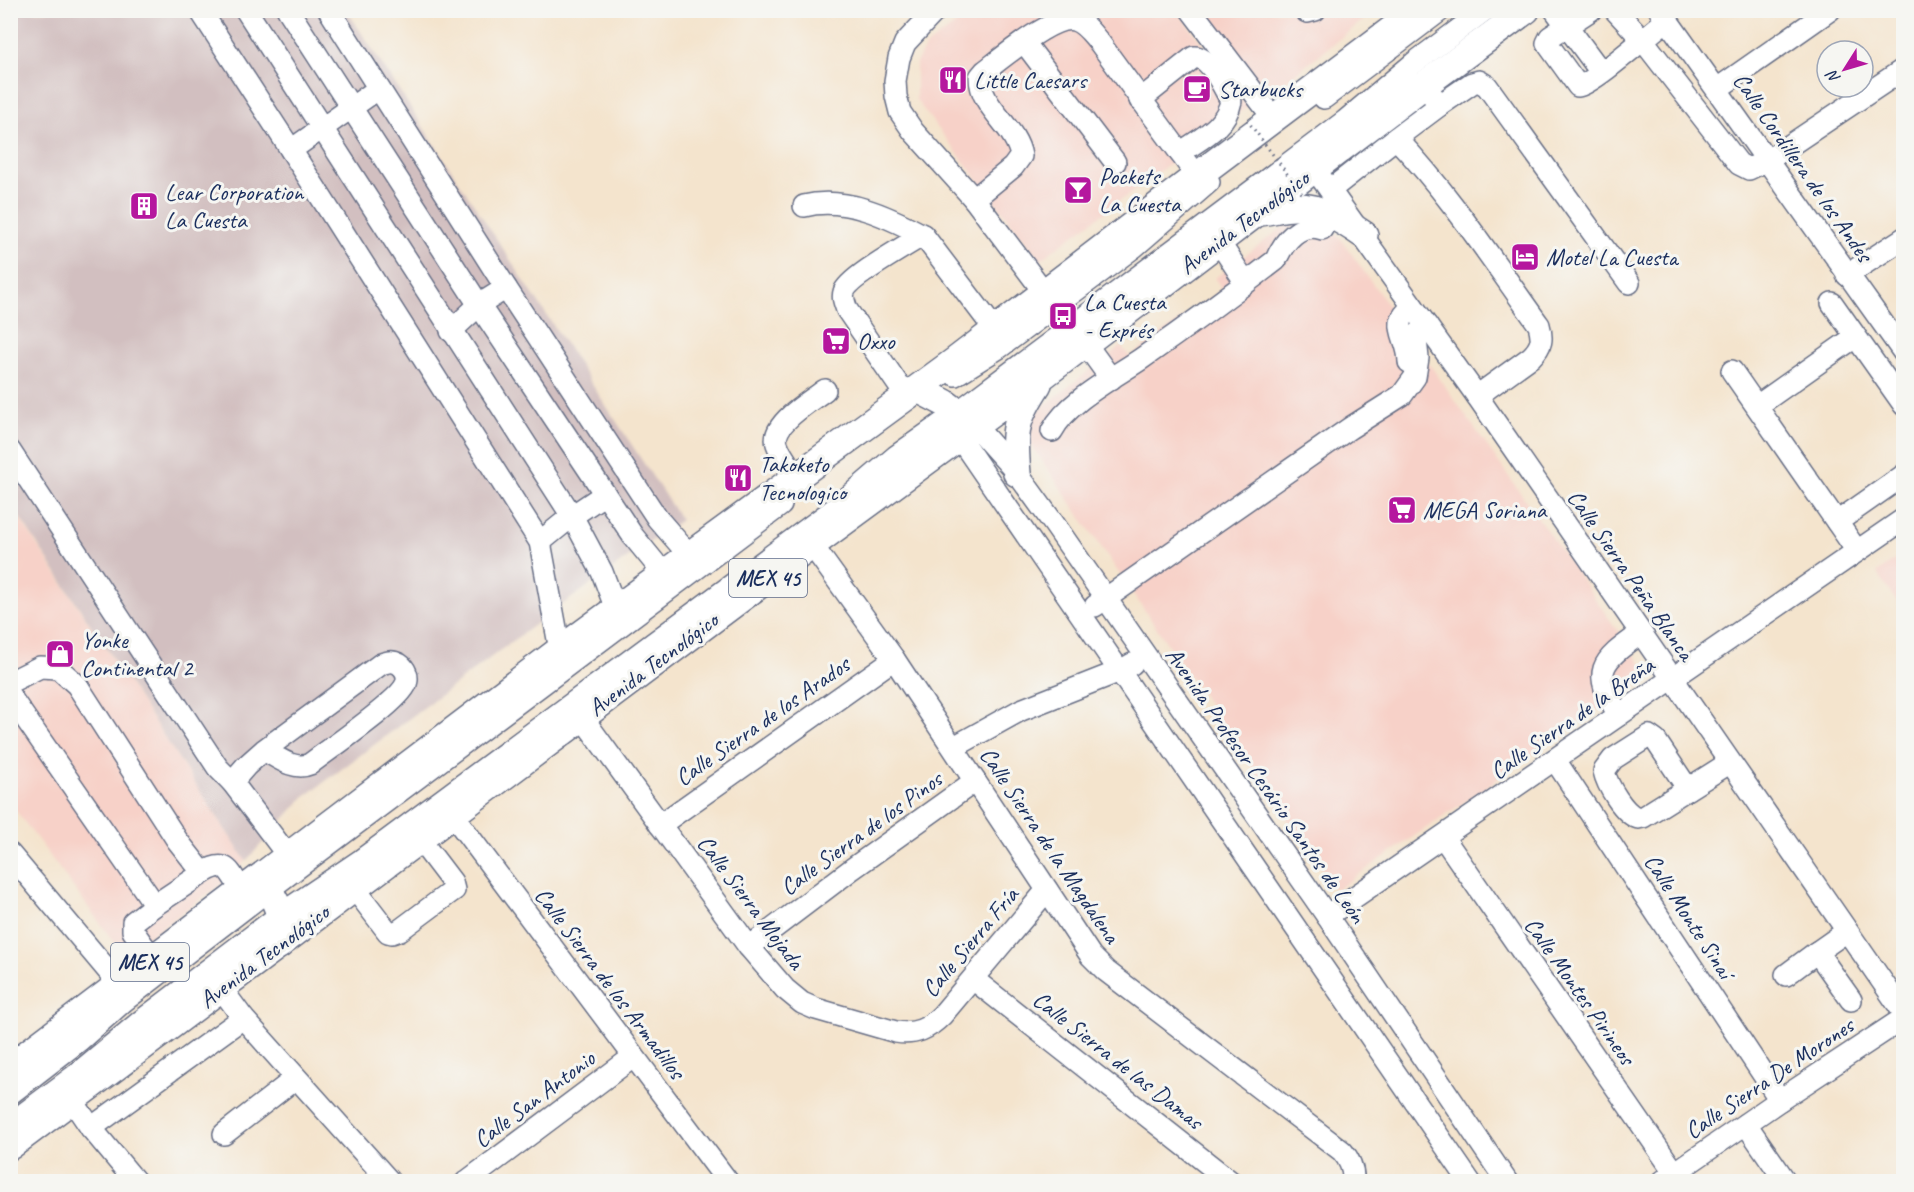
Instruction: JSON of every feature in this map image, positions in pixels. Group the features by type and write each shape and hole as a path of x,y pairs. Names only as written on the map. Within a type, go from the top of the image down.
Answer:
{"main road":[{"name":"MEX 45","path":"10,1066 153,959 260,895 288,856 616,609 917,393 1044,292 1418,10"},
{"name":"Avenida Tecnológico","path":"10,1146 812,544 964,425 1045,374 1259,213 1314,168 1432,95 1526,10"},
{"path":"1259,213 1293,206 1312,208 1340,219 1364,235"},
{"path":"1017,473 1014,445 1017,422 1022,409 1045,374"},
{"path":"917,393 964,425"},
{"path":"260,895 279,945"}],"street":[{"path":"200,10 540,542 561,650"},
{"path":"246,10 572,516 602,572 616,609"},
{"path":"288,10 479,305 633,536 664,574"},
{"path":"329,10 506,288 657,518 690,556"},
{"path":"936,10 904,43 895,81 900,112 974,199 1044,292"},
{"path":"1191,10 1274,119"},
{"path":"10,1094 260,895 917,393 1000,347 1134,247 1204,186 1441,10"},
{"path":"10,1124 73,1077 142,1020 260,895 361,860 834,509 896,456 964,425 1345,121 1414,63 1485,10"},
{"path":"1591,10 1560,18 1601,72 1641,39 1663,15"},
{"path":"1615,10 1641,39 1739,164 1749,169 1768,160 1904,69"},
{"path":"1717,89 1830,10"},
{"name":"Calle Cordillera de los Andes","path":"1663,15 1904,353"},
{"path":"974,199 1013,167 1021,156 1015,137 983,94 980,77 1024,42 1054,24 1074,20 1085,26 1099,42 1197,176"},
{"path":"1024,42 1115,162"},
{"path":"1140,100 1194,57 1204,59 1214,71 1231,101 1229,113 1222,123 1180,153"},
{"path":"1330,190 1396,138 1432,95 1479,81 1487,86 1629,283"},
{"path":"291,150 378,89"},
{"path":"1396,138 1449,201 1539,325 1542,335 1538,349 1531,357 1477,396"},
{"name":"Calle Sierra Peña Blanca","path":"1314,168 1477,396 1904,1013"},
{"path":"804,206 817,203 862,208 923,235 995,330"},
{"path":"1052,431 1056,424 1079,402 1276,260 1282,244 1301,230 1314,226 1323,229"},
{"path":"917,393 847,310 843,293 858,277 923,235"},
{"path":"1847,275 1904,238"},
{"path":"1219,242 1246,283"},
{"path":"451,331 479,305 506,288"},
{"path":"1832,303 1904,405"},
{"path":"1382,409 1408,369 1408,347 1400,328 1400,321 1403,314 1413,307"},
{"path":"1083,615 1350,428 1402,395 1415,377 1418,358 1416,340 1419,333 1427,326"},
{"path":"1757,406 1855,337"},
{"path":"1085,343 1111,380"},
{"path":"1732,371 1857,551"},
{"path":"797,477 780,451 776,442 776,434 784,421 825,390"},
{"path":"964,425 1120,671 1470,1182"},
{"name":"Avenida Profesor Cesário Santos de León","path":"964,425 1017,473 1327,916 1507,1182"},
{"path":"10,451 218,768 232,782 288,856"},
{"path":"1837,522 1904,475"},
{"path":"540,542 572,516 605,494"},
{"name":"Calle Sierra de la Breña","path":"1327,916 1904,519"},
{"name":"Calle Sierra de la Magdalena","path":"812,544 954,747 1077,938 1091,956 1106,971 1342,1151 1349,1159 1353,1175"},
{"path":"1619,715 1603,688 1603,670 1606,661 1614,652 1640,634"},
{"path":"954,747 1021,710 1120,671 1145,656"},
{"name":"Calle Sierra de los Arados","path":"660,825 894,659"},
{"path":"232,782 264,750 381,664 391,661 405,669 408,678 406,684 394,700 309,764 292,765 264,750"},
{"path":"10,682 40,667 58,668 77,684 177,840 203,873"},
{"path":"10,696 155,905"},
{"name":"Calle Sierra Mojada","path":"582,717 749,947 793,996 816,1010 896,1032 908,1034 932,1025"},
{"name":"Calle Monte Sinaí","path":"1555,760 1780,1100"},
{"path":"1688,789 1730,763"},
{"name":"Calle Sierra de los Pinos","path":"749,947 852,869 975,782"},
{"name":"Calle Sierra de los Armadillos","path":"453,815 728,1182"},
{"name":"Calle Montes Pirineos","path":"1443,837 1669,1177"},
{"path":"355,889 388,932 392,933 400,930 454,890 452,882 420,840"},
{"path":"10,854 120,985"},
{"path":"153,959 132,926 133,922 203,873 219,865 260,895"},
{"name":"Calle Sierra Fría","path":"932,1025 1047,890"},
{"path":"1786,975 1847,931"},
{"path":"1817,952 1851,1000"},
{"name":"Calle Sierra de las Damas","path":"973,979 1231,1182"},
{"path":"222,988 243,1018 390,1182"},
{"path":"91,1128 243,1018"},
{"name":"Calle Sierra De Morones","path":"1669,1177 1904,1018"},
{"name":"Calle San Antonio","path":"466,1182 633,1057"},
{"path":"224,1134 296,1078"},
{"path":"72,1100 91,1128 136,1182"},
{"path":"1746,1124 1786,1182"}],"path":[{"path":"1247,120 1303,195"}],"shaded area":[{"path":"1177,10 1248,106 1040,260 916,100 916,63 926,46 974,11"},
{"path":"10,11 347,11 681,520 542,619 303,798 246,861 11,504"},
{"path":"1202,11 1375,11 1265,97"},
{"path":"1311,220 1334,232 1341,239 1649,675 1336,890 1030,443 1030,428 1036,412 1121,346 1130,357 1222,290 1215,278 1290,222"},
{"name":"Yonke Continental 2","path":"10,504 246,861 225,881 124,955 11,804"},
{"path":"1903,554 1903,611 1877,573"}],"place":[{"name":"Little Caesars","path":"953,80"},
{"name":"Starbucks","path":"1197,89"},
{"name":"Pockets La Cuesta","path":"1078,190"},
{"name":"Lear Corporation La Cuesta","path":"144,206"},
{"name":"Motel La Cuesta","path":"1525,257"},
{"name":"La Cuesta - Exprés","path":"1063,316"},
{"name":"Oxxo","path":"836,341"},
{"name":"Takoketo Tecnologico","path":"738,478"},
{"name":"MEGA Soriana","path":"1402,510"},
{"name":"Yonke Continental 2","path":"60,654"}]}
